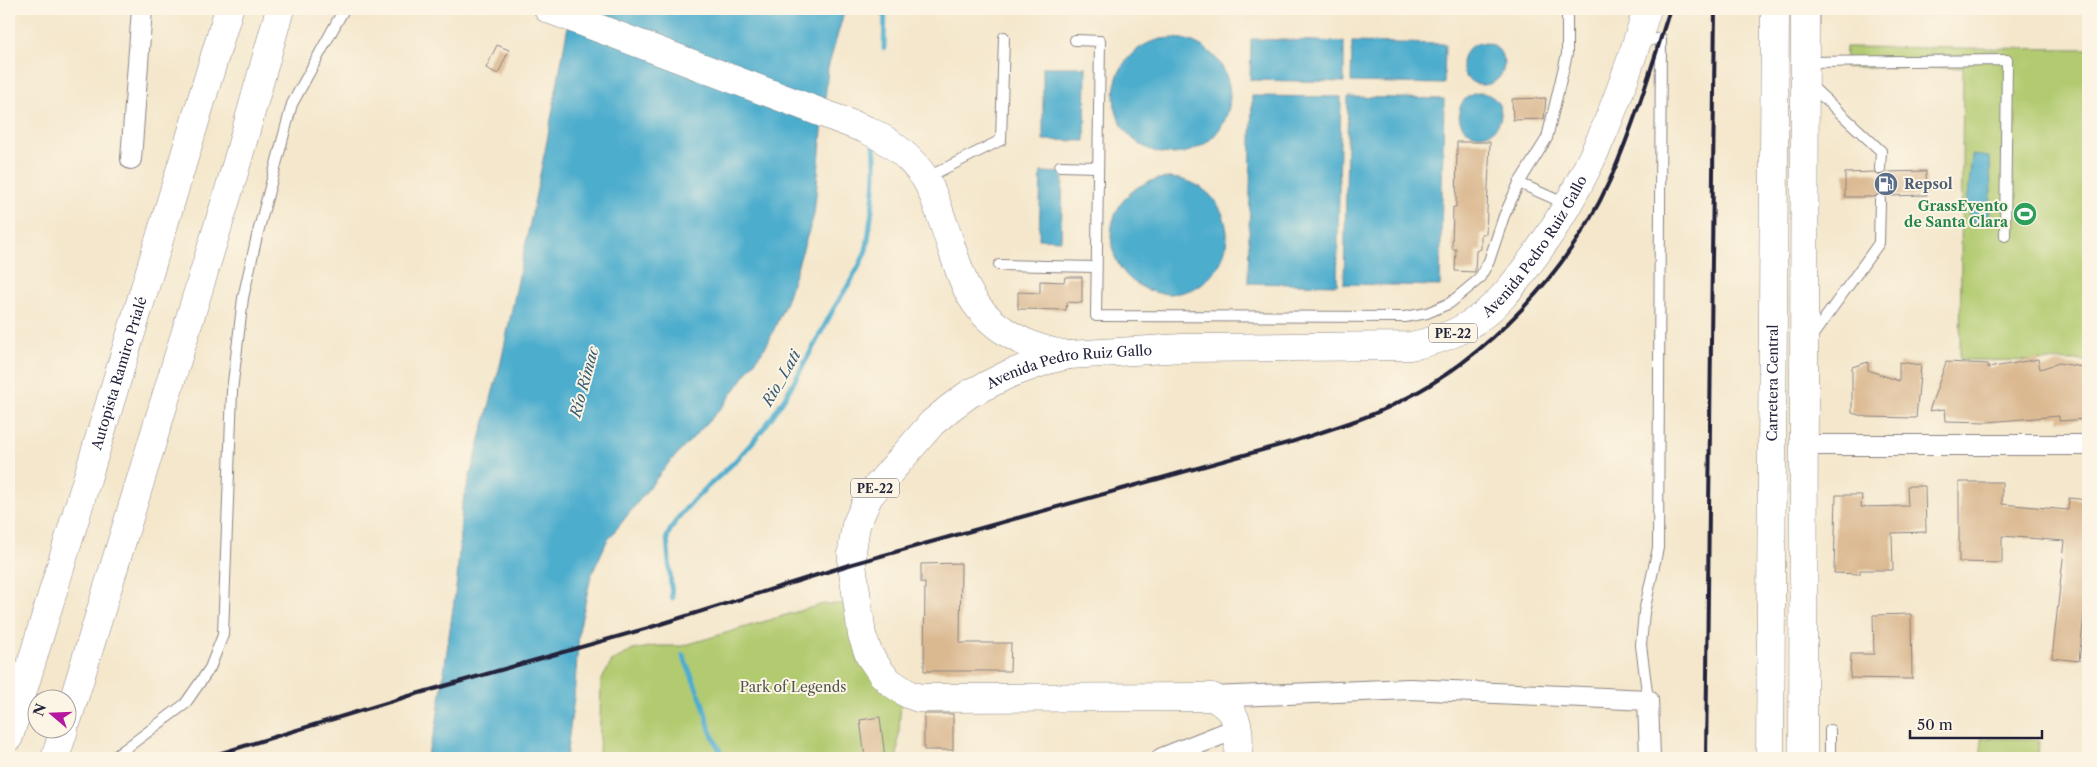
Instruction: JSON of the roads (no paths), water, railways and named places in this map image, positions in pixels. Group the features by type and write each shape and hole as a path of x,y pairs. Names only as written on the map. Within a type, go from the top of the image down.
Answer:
{"main road":[{"name":"Autopista Ramiro Prialé","path":"9,737 229,9"},
{"path":"77,690 232,180 280,9"},
{"name":"Avenida Pedro Ruiz Gallo","path":"1212,697 919,698 908,694 882,674 869,655 862,635 852,564 856,525 869,496 932,423 969,394 990,382 1028,366 1069,355 1182,348 1395,347 1440,339 1471,324 1500,300 1538,252 1568,205 1603,136 1637,43 1647,9"},
{"name":"Carretera Central","path":"1770,758 1775,9"},
{"path":"1803,758 1805,9"},
{"path":"551,10 880,136 891,143 914,164 925,178 933,194 967,288 985,313 1007,333 1021,341 1037,348 1069,355"},
{"path":"1212,697 1228,708 1238,728 1238,758"},
{"path":"55,758 61,740"}],"street":[{"path":"131,159 142,9"},
{"path":"1805,445 2088,445"},
{"path":"1212,697 1410,689 1648,700 1650,758"},
{"path":"1162,758 1238,728"}],"lane":[{"path":"113,758 185,704 210,668 223,635 232,391 243,298 257,236 292,104 344,9"},
{"path":"1075,40 1100,41 1096,316 1404,317 1427,313 1450,303 1479,279 1519,183 1548,138 1567,54 1567,9"},
{"path":"925,178 1001,140 1004,37"},
{"path":"1637,43 1661,38 1658,548 1644,612 1642,645 1648,700"},
{"path":"1806,71 2007,60 2005,236"},
{"path":"1806,71 1881,151 1880,169"},
{"path":"1060,166 1097,167"},
{"path":"1519,183 1568,205"},
{"path":"1805,346 1879,243 1880,200"},
{"path":"999,265 1096,267"},
{"path":"1830,730 1830,758"}],"water":[{"name":"Río Rímac","path":"571,9 845,9 828,68 814,215 786,302 768,343 724,405 668,464 607,541 591,576 579,631 574,698 566,758 426,758 436,727 457,580 462,506 501,362 547,141"},
{"path":"1172,38 1194,42 1204,47 1213,55 1221,64 1226,74 1230,96 1226,118 1221,128 1213,137 1204,145 1194,150 1172,154 1150,150 1140,145 1131,137 1123,128 1118,118 1114,96 1118,74 1123,64 1131,55 1140,47 1150,42"},
{"path":"1251,39 1344,42 1344,82 1250,80"},
{"path":"1352,42 1445,44 1444,84 1351,82"},
{"path":"1487,43 1495,46 1501,52 1504,64 1501,76 1495,82 1479,85 1471,82 1465,76 1462,60 1465,52 1471,46"},
{"path":"1043,67 1086,67 1085,141 1043,140"},
{"path":"1484,93 1492,96 1498,102 1501,114 1498,126 1492,132 1476,135 1468,132 1462,126 1459,110 1462,102 1468,96"},
{"path":"1252,96 1341,97 1337,285 1248,283"},
{"path":"1348,97 1444,99 1440,286 1344,284"},
{"path":"1972,155 1990,157 1991,191 1989,222 1971,222 1967,205"},
{"path":"1041,172 1063,173 1061,240 1039,239"},
{"path":"1169,178 1191,182 1210,195 1223,214 1227,236 1223,258 1210,277 1191,290 1169,294 1147,290 1128,277 1115,258 1111,236 1115,214 1128,195 1147,182"}],"waterway":[{"name":"Rio_Lati","path":"884,48 885,9"},
{"name":"Rio_Lati","path":"672,598 667,537 673,526 689,505 740,456 768,423 802,368 863,258 868,241 874,195 874,145"},
{"name":"Rio_Lati","path":"683,655 703,704 710,730 723,758"}],"railway":[{"path":"205,758 409,696 648,628 852,564 1291,442 1358,420 1397,403 1430,385 1493,337 1522,309 1572,247 1593,214 1619,159 1670,9"},
{"path":"1706,758 1715,9"}],"place":[{"name":"Repsol","path":"1886,184"},
{"name":"GrassEvento de Santa Clara","path":"2025,214"}],"park label":[{"name":"Park of Legends","path":"793,687"}]}
